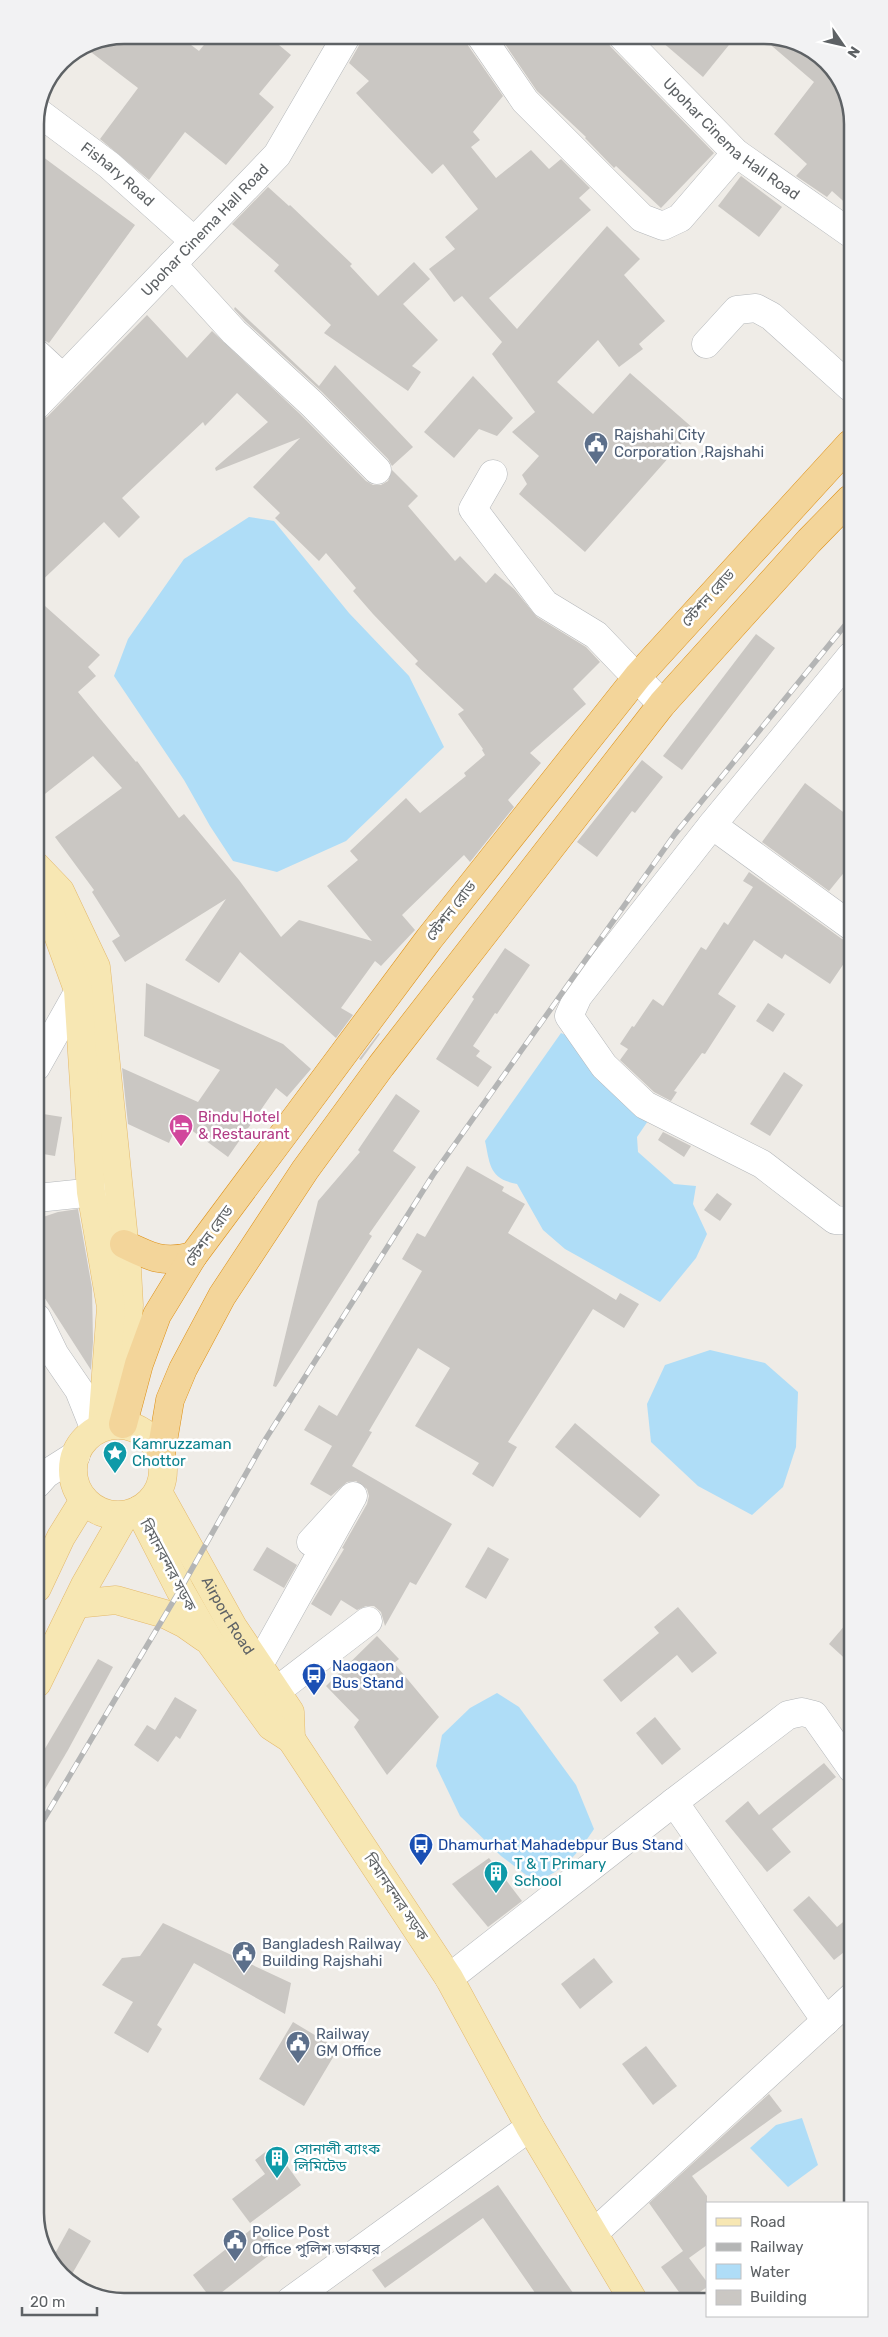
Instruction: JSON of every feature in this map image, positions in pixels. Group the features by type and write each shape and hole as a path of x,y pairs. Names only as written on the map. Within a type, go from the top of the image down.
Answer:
{"highway":[{"name":"স্টেশন রোড","path":"110,1426 139,1364 157,1315 193,1256 429,939 638,676 844,451"},
{"path":"161,1453 170,1400 183,1369 222,1296 265,1227 382,1066 662,704 808,541 844,505"},
{"path":"124,1244 160,1259 176,1260 193,1256"}],"main road":[{"path":"44,874 60,890 96,967 129,1306 110,1426"},
{"path":"44,901 78,990 91,1192 110,1307 110,1426"},
{"path":"44,1669 76,1604 132,1513 150,1502 158,1492 163,1472 161,1453 154,1442 146,1433 110,1426 83,1441 76,1454 73,1470 76,1486 84,1500 95,1509 110,1514 132,1513"},
{"name":"Airport Road","path":"158,1492 229,1619 259,1665 267,1698 290,1712 291,1740"},
{"path":"44,1573 61,1537 84,1500"},
{"name":"বিমানবন্দর সড়ক","path":"132,1513 210,1642 239,1683 267,1698"},
{"path":"76,1604 116,1600 165,1614 184,1624 210,1642"},
{"name":"বিমানবন্দর সড়ক","path":"291,1740 450,1978 530,2127 629,2293"}],"street":[{"name":"Upohar Cinema Hall Road","path":"44,398 277,155 342,44"},
{"path":"486,44 525,101 642,218 663,226 680,218 736,153"},
{"name":"Upohar Cinema Hall Road","path":"629,44 736,153 844,229"},
{"name":"Fishary Road","path":"44,117 109,165 194,241"},
{"path":"172,264 234,332 311,403 377,470"},
{"path":"706,344 736,310 756,308 771,316 844,382"},
{"path":"44,360 63,378"},
{"path":"493,474 473,509 545,604 596,635 638,676 662,704"},
{"path":"844,665 712,825 578,996 569,1016 604,1066 645,1105 762,1164 835,1220 844,1221"},
{"path":"712,825 844,921"},
{"path":"44,1054 60,1028 78,990 96,967"},
{"path":"44,1197 118,1190"},
{"path":"44,1332 55,1355 79,1390 110,1426"},
{"path":"44,1476 76,1454"},
{"path":"239,1683 259,1665 353,1496 311,1542"},
{"path":"267,1698 368,1621"},
{"path":"450,1978 788,1715 802,1712 814,1715 844,1758"},
{"path":"674,1802 826,2021"},
{"path":"594,2233 844,2004"},
{"path":"301,2293 530,2127"}],"water":[{"path":"249,517 274,521 349,613 409,676 444,747 346,841 277,872 233,861 210,826 184,780 114,676 128,639 184,559"},
{"path":"561,1033 570,1037 650,1118 637,1137 638,1152 674,1184 696,1186 693,1204 707,1234 696,1258 660,1302 565,1249 543,1230 517,1184 501,1178 492,1169 485,1141"},
{"path":"710,1350 765,1363 798,1392 796,1447 783,1487 752,1515 698,1486 651,1442 647,1404 665,1365"},
{"path":"497,1693 519,1707 576,1785 594,1829 569,1861 553,1873 534,1881 501,1856 460,1816 436,1766 442,1735 470,1708"},
{"path":"802,2118 818,2165 788,2187 750,2148 776,2125"}],"building":[{"path":"113,44 190,44 199,51 205,44 278,44 291,55 259,94 274,107 226,165 185,132 149,180 100,139 138,88 90,51"},
{"path":"360,44 467,44 503,96 473,132 480,140 471,147 496,178 531,150 549,169 561,159 590,188 579,198 591,210 489,298 517,329 607,226 640,259 624,275 665,321 639,344 643,349 619,367 598,340 557,382 593,414 630,373 694,429 585,552 519,494 527,484 522,475 539,456 512,432 535,412 492,354 502,342 462,296 454,302 429,269 455,249 445,237 478,209 443,164 432,174 356,93 369,81 349,63"},
{"path":"505,44 609,44 714,153 661,208 616,166 614,168 586,137 537,91"},
{"path":"664,44 730,44 703,77"},
{"path":"770,44 780,45 809,57 818,65 818,70 823,70 834,84 844,113 844,202 832,191 827,197 796,176 807,164 774,134 814,82"},
{"path":"44,158 135,225 49,343 44,340"},
{"path":"741,176 782,207 759,237 718,206"},
{"path":"268,187 290,205 352,264 350,266 378,296 414,262 430,279 403,304 438,340 412,366 421,372 408,391 324,333 331,325 274,271 279,265 232,224"},
{"path":"235,307 319,386 335,365 413,447 392,466 388,459 322,392 245,321 234,309"},
{"path":"147,315 187,358 212,331 300,414 366,481 373,485 381,485 388,481 392,470 418,496 408,506 455,561 460,556 486,583 495,573 514,589 537,617 586,647 600,662 573,689 586,704 530,753 541,763 508,800 514,807 470,862 464,855 402,915 415,930 381,966 375,961 341,1008 353,1015 336,1038 240,952 219,983 185,960 226,899 125,962 112,941 120,936 92,892 94,890 55,837 122,788 93,756 44,795 44,605 100,655 88,667 96,676 78,692 137,761 179,818 184,814 239,880 281,937 299,920 372,941 327,886 358,860 350,851 406,798 420,813 466,776 464,773 485,755 483,749 458,714 464,710 415,664 418,661 353,591 356,588 326,553 319,561 275,518 280,513 253,487 300,438 216,471 215,468 268,422 237,393 205,426 203,422 122,498 140,517 119,538 104,522 44,578 44,418"},
{"path":"473,376 513,418 497,436 479,429 454,458 424,432"},
{"path":"756,634 775,648 682,770 663,756"},
{"path":"642,760 663,777 635,813 632,811 597,857 577,842"},
{"path":"805,783 844,813 844,873 829,891 762,842"},
{"path":"749,872 844,939 844,963 830,984 785,954 782,959 754,940 718,994 736,1006 705,1054 702,1053 674,1091 677,1092 671,1101 654,1092 620,1060 628,1049 620,1044 653,999 663,1006 701,947 706,950 724,922 728,925 753,887 743,881"},
{"path":"505,948 530,965 473,1046 480,1051 476,1056 492,1067 478,1087 436,1059 474,999 472,997"},
{"path":"146,983 283,1044 311,1069 287,1097 276,1088 228,1157 179,1121 169,1143 128,1124 122,1068 198,1102 220,1070 144,1036"},
{"path":"768,1003 785,1014 773,1032 756,1021"},
{"path":"379,1033 361,1060 359,1059"},
{"path":"784,1072 803,1085 770,1136 750,1124"},
{"path":"396,1094 420,1111 393,1151 416,1167 369,1234 372,1236 276,1387 273,1386 318,1201 360,1152 358,1150"},
{"path":"44,1114 62,1117 55,1156 44,1154"},
{"path":"663,1132 691,1146 684,1157 658,1140"},
{"path":"467,1166 504,1187 502,1191 525,1204 508,1233 616,1300 620,1293 639,1304 624,1328 593,1309 508,1442 517,1447 493,1487 472,1474 479,1463 415,1426 450,1368 418,1348 369,1431 372,1432 352,1466 452,1524 416,1585 410,1582 385,1626 381,1612 374,1606 366,1606 357,1610 341,1600 331,1616 311,1604 344,1549 342,1548 367,1504 369,1496 367,1489 356,1481 347,1482 331,1496 310,1484 332,1446 304,1430 319,1405 337,1416 422,1271 402,1259 417,1233 425,1237"},
{"path":"717,1193 732,1204 720,1221 704,1210"},
{"path":"78,1209 92,1288 93,1342 91,1370 44,1297 44,1217"},
{"path":"575,1423 660,1495 640,1518 555,1447"},
{"path":"267,1547 297,1565 284,1588 253,1570"},
{"path":"488,1547 509,1559 486,1599 465,1587"},
{"path":"678,1607 717,1653 692,1673 677,1655 621,1702 603,1680 659,1633 654,1627"},
{"path":"844,1626 844,1658 829,1644"},
{"path":"377,1636 399,1659 394,1663 439,1717 387,1775 354,1727 359,1720 326,1686"},
{"path":"98,1659 113,1667 44,1791 44,1750"},
{"path":"175,1697 197,1710 180,1739 176,1736 158,1762 134,1745 147,1725 155,1730"},
{"path":"655,1717 681,1749 662,1765 636,1733"},
{"path":"824,1763 836,1777 772,1829 791,1852 767,1872 725,1821 748,1801 759,1815"},
{"name":"T & T Primary School","path":"489,1858 522,1901 488,1927 452,1884"},
{"path":"809,1896 837,1927 844,1921 844,1952 834,1960 793,1910"},
{"path":"163,1923 291,1983 285,2014 194,1963 157,2025 162,2029 148,2053 114,2033 133,2002 102,1985 122,1958 140,1956"},
{"path":"594,1958 613,1982 580,2009 561,1984"},
{"name":"Railway GM Office","path":"293,2022 338,2049 304,2106 259,2079"},
{"path":"646,2046 677,2086 653,2105 622,2064"},
{"path":"769,2094 782,2111 692,2176 707,2196 706,2246 689,2258 706,2281 706,2288 698,2293 680,2293 661,2267 683,2251 649,2203"},
{"name":"সোনালী ব্যাংক লিমিটেড","path":"273,2146 301,2185 250,2223 232,2199 265,2174 255,2160"},
{"path":"498,2185 573,2293 535,2293 483,2218 385,2288 372,2270"},
{"name":"Police Post Office পুলিশ ডাকঘর","path":"258,2224 277,2249 221,2293 207,2293 193,2275"},
{"path":"69,2228 91,2241 72,2274 55,2254"}],"railway":[{"path":"44,1819 180,1590 265,1440 433,1175 675,834 844,627"}],"place":[{"name":"Rajshahi City Corporation ,Rajshahi","path":"596,465"},
{"name":"Bindu Hotel & Restaurant","path":"181,1147"},
{"name":"Kamruzzaman Chottor","path":"115,1474"},
{"name":"Naogaon Bus Stand","path":"314,1696"},
{"name":"Dhamurhat Mahadebpur Bus Stand","path":"421,1866"},
{"name":"T & T Primary School","path":"496,1894"},
{"name":"Bangladesh Railway Building Rajshahi","path":"244,1974"},
{"name":"Railway GM Office","path":"298,2064"},
{"name":"সোনালী ব্যাংক লিমিটেড","path":"277,2179"},
{"name":"Police Post Office পুলিশ ডাকঘর","path":"235,2262"}]}
